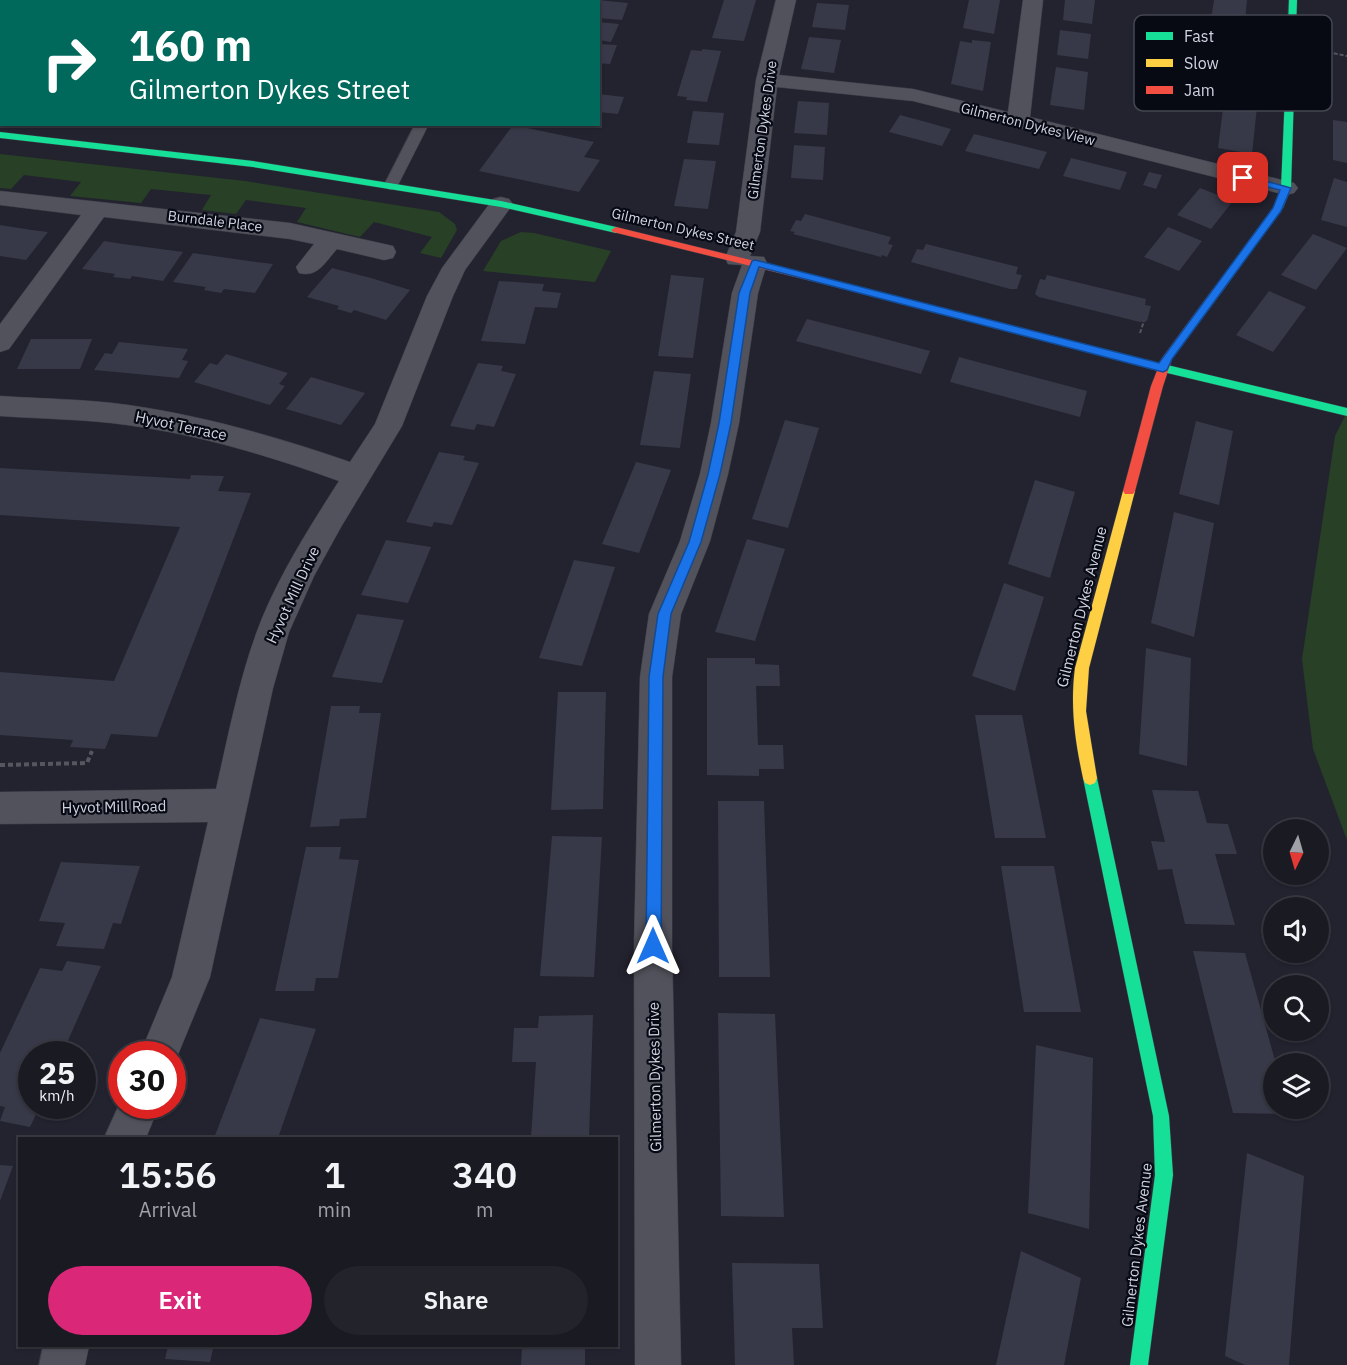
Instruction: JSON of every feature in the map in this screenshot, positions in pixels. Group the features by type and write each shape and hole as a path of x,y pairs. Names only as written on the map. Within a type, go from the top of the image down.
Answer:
{"street":[{"name":"Gilmerton Dykes Drive","path":"658,1365 653,946 656,677 665,614 695,542 714,474 725,423 745,293 748,232 766,80 786,0"},
{"path":"1018,122 1033,0"},
{"name":"Gilmerton Dykes Avenue","path":"1292,15 1293,0"},
{"name":"Gilmerton Dykes View","path":"766,80 892,91 1286,188"},
{"name":"Gilmerton Dykes Avenue","path":"1139,1365 1164,1176 1161,1116 1081,739 1077,699 1082,668 1163,368 1167,358 1278,208 1286,188 1289,111"},
{"name":"Gilmerton Dykes Street","path":"0,135 254,164 501,204 746,261 1163,368 1347,412"},
{"name":"Burndale Place","path":"0,198 278,229 384,252"},
{"name":"Hyvot Mill Drive","path":"165,1041 191,977 256,688 273,632 300,574 388,426 440,296 454,268 501,204"},
{"path":"0,343 98,208"},
{"path":"308,267 331,240"},
{"name":"Hyvot Terrace","path":"0,406 81,410 169,422 210,431 357,476"},
{"name":"Hyvot Mill Road","path":"0,808 229,805"},
{"path":"125,1137 133,1119"},
{"path":"62,1365 66,1347"}],"lane":[{"path":"391,185 421,126"}],"path":[{"path":"0,765 87,763 92,751"}],"green space":[{"path":"0,154 245,181 439,212 455,224 457,230 441,258 420,253 432,237 374,222 360,237 297,222 306,208 246,200 236,214 202,210 211,195 151,189 141,203 70,196 81,182 24,175 11,189 0,188"},
{"path":"521,232 611,251 595,282 483,271 501,241"},
{"path":"1347,412 1347,840 1313,749 1302,659 1335,436"}],"building":[{"path":"600,0 628,3 622,20 600,18"},
{"path":"724,0 756,0 744,41 712,38"},
{"path":"969,0 1000,0 994,34 963,28"},
{"path":"1065,0 1095,0 1092,24 1063,20"},
{"path":"1214,0 1247,0 1246,15 1212,15"},
{"path":"817,3 849,5 845,30 812,27"},
{"path":"600,22 619,24 611,42 600,40"},
{"path":"1060,30 1091,34 1088,59 1057,55"},
{"path":"809,37 841,40 834,73 801,69"},
{"path":"972,40 991,42 983,91 951,84 960,41 972,43"},
{"path":"600,44 617,45 610,64 600,63"},
{"path":"702,49 721,51 707,102 686,100 687,97 677,96 691,50 702,51"},
{"path":"1056,67 1088,72 1084,110 1050,105"},
{"path":"600,94 624,97 618,114 600,112"},
{"path":"798,101 829,103 827,135 794,133"},
{"path":"693,111 724,113 719,145 687,143"},
{"path":"1223,111 1257,111 1252,154 1218,148"},
{"path":"900,115 951,129 942,146 889,132"},
{"path":"1333,120 1347,122 1347,163 1333,160"},
{"path":"512,126 594,142 584,157 600,160 579,192 479,171"},
{"path":"974,134 1047,152 1039,169 965,151"},
{"path":"794,145 825,147 823,180 791,178"},
{"path":"1071,158 1127,172 1120,190 1063,176"},
{"path":"684,159 716,161 708,209 674,206"},
{"path":"1149,172 1162,175 1156,189 1143,185"},
{"path":"1334,178 1347,182 1347,227 1321,220"},
{"path":"1200,188 1233,201 1211,229 1177,215"},
{"path":"805,214 891,237 888,244 893,245 887,257 882,255 881,257 793,234 795,232 790,231 796,220 801,221"},
{"path":"0,225 48,232 26,260 0,256"},
{"path":"1168,227 1202,241 1179,271 1144,257"},
{"path":"1313,234 1347,248 1316,290 1281,275"},
{"path":"104,241 183,252 163,281 132,276 130,279 113,277 115,274 82,269"},
{"path":"926,244 1018,267 1016,274 1022,275 1017,289 911,262 917,249 923,250"},
{"path":"193,253 273,264 255,293 224,289 221,293 204,290 206,287 173,282"},
{"path":"332,268 410,290 386,320 354,310 351,313 337,309 339,306 307,297"},
{"path":"671,275 704,278 693,358 658,356"},
{"path":"1047,275 1146,299 1145,305 1151,306 1147,321 1140,322 1039,297 1035,294 1040,279 1045,280"},
{"path":"499,281 544,284 542,291 561,293 557,308 535,307 525,344 481,341"},
{"path":"1269,291 1306,307 1273,352 1236,335"},
{"path":"807,319 930,351 921,374 796,341"},
{"path":"31,339 92,339 80,369 17,369"},
{"path":"119,342 188,349 182,360 188,361 179,378 94,370 105,353 112,354"},
{"path":"226,354 288,373 279,384 285,386 270,405 194,382 210,363 217,365"},
{"path":"959,357 1087,391 1080,417 950,382"},
{"path":"478,363 503,366 501,371 516,374 494,427 477,424 474,430 450,426"},
{"path":"654,371 691,374 680,448 640,445"},
{"path":"311,377 365,393 341,425 286,409"},
{"path":"785,420 819,428 788,528 752,519"},
{"path":"1196,421 1233,431 1219,505 1179,494"},
{"path":"439,452 465,456 463,460 479,463 452,525 434,522 432,527 406,522"},
{"path":"636,462 671,470 639,553 602,544"},
{"path":"0,468 190,479 191,475 224,476 218,491 251,493 157,737 111,734 105,749 70,747 73,740 0,735 0,672 114,681 180,527 0,515"},
{"path":"1035,480 1075,492 1050,578 1008,564"},
{"path":"1174,512 1214,523 1194,637 1151,623"},
{"path":"747,539 785,549 755,641 715,632"},
{"path":"386,540 431,547 408,603 361,595"},
{"path":"574,560 615,567 582,666 539,658"},
{"path":"1004,583 1044,597 1015,691 972,676"},
{"path":"357,614 404,620 382,683 332,677"},
{"path":"1146,648 1191,658 1187,766 1139,754"},
{"path":"707,658 755,658 755,664 779,665 780,686 756,686 758,745 783,745 784,769 759,769 759,776 707,775"},
{"path":"558,692 606,692 603,809 551,810"},
{"path":"331,706 360,706 359,713 381,713 366,818 340,819 339,826 310,827"},
{"path":"975,715 1022,715 1046,838 995,838"},
{"path":"1152,790 1198,791 1207,823 1228,824 1237,854 1215,854 1235,925 1185,924 1172,869 1158,870 1151,841 1165,842"},
{"path":"718,801 764,801 770,977 719,977"},
{"path":"552,836 602,837 594,977 540,976"},
{"path":"306,847 341,847 339,859 359,860 338,978 316,978 314,991 275,991"},
{"path":"61,862 140,866 121,924 113,923 104,949 56,946 65,923 39,921"},
{"path":"1001,866 1054,866 1081,1012 1024,1012"},
{"path":"1193,951 1245,953 1263,1017 1263,1041 1270,1041 1273,1053 1263,1053 1263,1114 1233,1113"},
{"path":"67,961 101,966 68,1041 18,1041 18,1119 34,1119 30,1127 0,1121 5,1107 0,1106 0,1053 40,968 62,971"},
{"path":"718,1013 775,1014 784,1217 721,1216"},
{"path":"593,1015 589,1137 531,1137 536,1062 512,1062 514,1028 538,1028 539,1016"},
{"path":"260,1018 316,1029 278,1137 214,1137"},
{"path":"1036,1045 1093,1058 1089,1229 1028,1213"},
{"path":"1247,1153 1304,1176 1289,1365 1245,1365 1225,1356"},
{"path":"0,1165 13,1166 0,1201"},
{"path":"1021,1251 1081,1278 1064,1365 996,1365"},
{"path":"732,1263 819,1264 823,1328 792,1328 794,1365 735,1365"},
{"path":"168,1347 239,1347 238,1349 213,1349 210,1362 165,1359"},
{"path":"522,1347 585,1347 585,1365 521,1365"}],"traffic: fast":[{"path":"1292,15 1293,0"},
{"path":"1217,291 1278,208 1286,188 1289,111"},
{"path":"0,135 253,164 501,204 616,230"},
{"path":"840,285 1163,368 1347,412"},
{"path":"1090,778 1161,1116 1164,1175 1139,1365"}],"traffic: slow":[{"path":"1090,778 1079,711 1082,668 1129,491"}],"traffic: jam":[{"path":"616,230 840,285"},
{"path":"1129,491 1157,386 1167,358 1217,291"}],"route":[{"path":"653,946 656,677 665,614 695,542 714,474 725,423 745,293 755,263 1163,368 1167,358 1278,208 1286,188 1243,178"}]}
